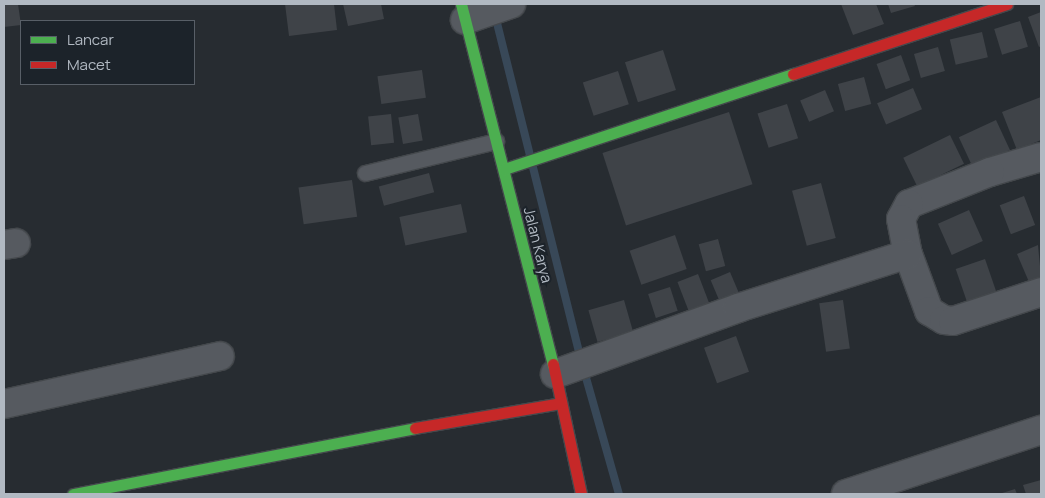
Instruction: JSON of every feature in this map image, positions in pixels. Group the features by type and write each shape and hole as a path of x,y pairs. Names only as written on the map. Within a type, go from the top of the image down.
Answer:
{"street":[{"path":"469,12 511,4"},
{"path":"504,168 543,157 1007,4"},
{"name":"Jalan Karya","path":"469,12 496,142 561,372 561,403 581,494"},
{"path":"1041,157 990,172 909,204 901,219 908,254 929,311 944,320 953,321 1041,292"},
{"path":"561,372 738,308 908,254"},
{"path":"4,404 220,356"},
{"path":"73,494 358,438 561,403"},
{"path":"846,494 1041,430"}],"lane":[{"path":"365,173 496,142"}],"building":[{"path":"4,4 18,4 20,25 4,27"},
{"path":"285,4 334,4 337,30 289,36"},
{"path":"343,4 381,4 384,19 348,26"},
{"path":"841,4 876,4 884,24 853,35"},
{"path":"888,4 914,4 915,6 891,13"},
{"path":"1041,12 1041,46 1039,47 1028,17"},
{"path":"1020,21 1028,47 1002,55 994,29"},
{"path":"982,32 988,57 956,65 950,39"},
{"path":"938,47 945,71 921,78 914,54"},
{"path":"663,50 676,90 638,102 625,62"},
{"path":"901,55 910,80 886,89 877,64"},
{"path":"422,70 426,98 381,104 377,76"},
{"path":"618,71 629,104 594,116 583,82"},
{"path":"864,77 871,104 845,111 838,84"},
{"path":"913,88 922,109 886,124 877,103"},
{"path":"825,90 834,111 809,122 800,101"},
{"path":"1041,97 1041,140 1017,150 1002,112"},
{"path":"787,104 798,138 769,148 758,114"},
{"path":"729,112 752,184 626,225 603,153"},
{"path":"391,114 394,143 371,145 368,116"},
{"path":"418,114 423,141 403,144 398,117"},
{"path":"996,120 1010,150 973,167 959,137"},
{"path":"950,135 964,164 917,187 903,158"},
{"path":"429,173 434,192 384,206 379,186"},
{"path":"352,180 357,217 304,224 299,188"},
{"path":"821,183 836,238 807,246 792,191"},
{"path":"1024,196 1035,225 1011,234 1000,205"},
{"path":"461,204 467,232 405,245 399,217"},
{"path":"969,210 983,241 952,255 938,224"},
{"path":"675,235 687,269 641,285 630,251"},
{"path":"718,239 725,266 706,271 699,244"},
{"path":"1038,245 1041,277 1029,282 1017,254"},
{"path":"985,259 997,294 968,304 956,269"},
{"path":"730,272 740,295 720,303 711,280"},
{"path":"698,274 709,303 689,311 677,282"},
{"path":"670,287 678,311 656,318 648,294"},
{"path":"624,300 633,332 598,342 588,310"},
{"path":"843,300 850,349 826,352 819,303"},
{"path":"736,336 749,372 717,383 704,348"},
{"path":"1041,480 1041,494 1026,494 1023,485"},
{"path":"1015,489 1017,494 999,494"}],"waterway":[{"path":"495,15 581,360 619,494"}],"traffic: fast":[{"path":"461,4 553,364"},
{"path":"504,169 793,74"},
{"path":"73,494 415,428"}],"traffic: jam":[{"path":"793,74 1007,4"},
{"path":"553,364 581,494"},
{"path":"415,428 561,403"}]}
